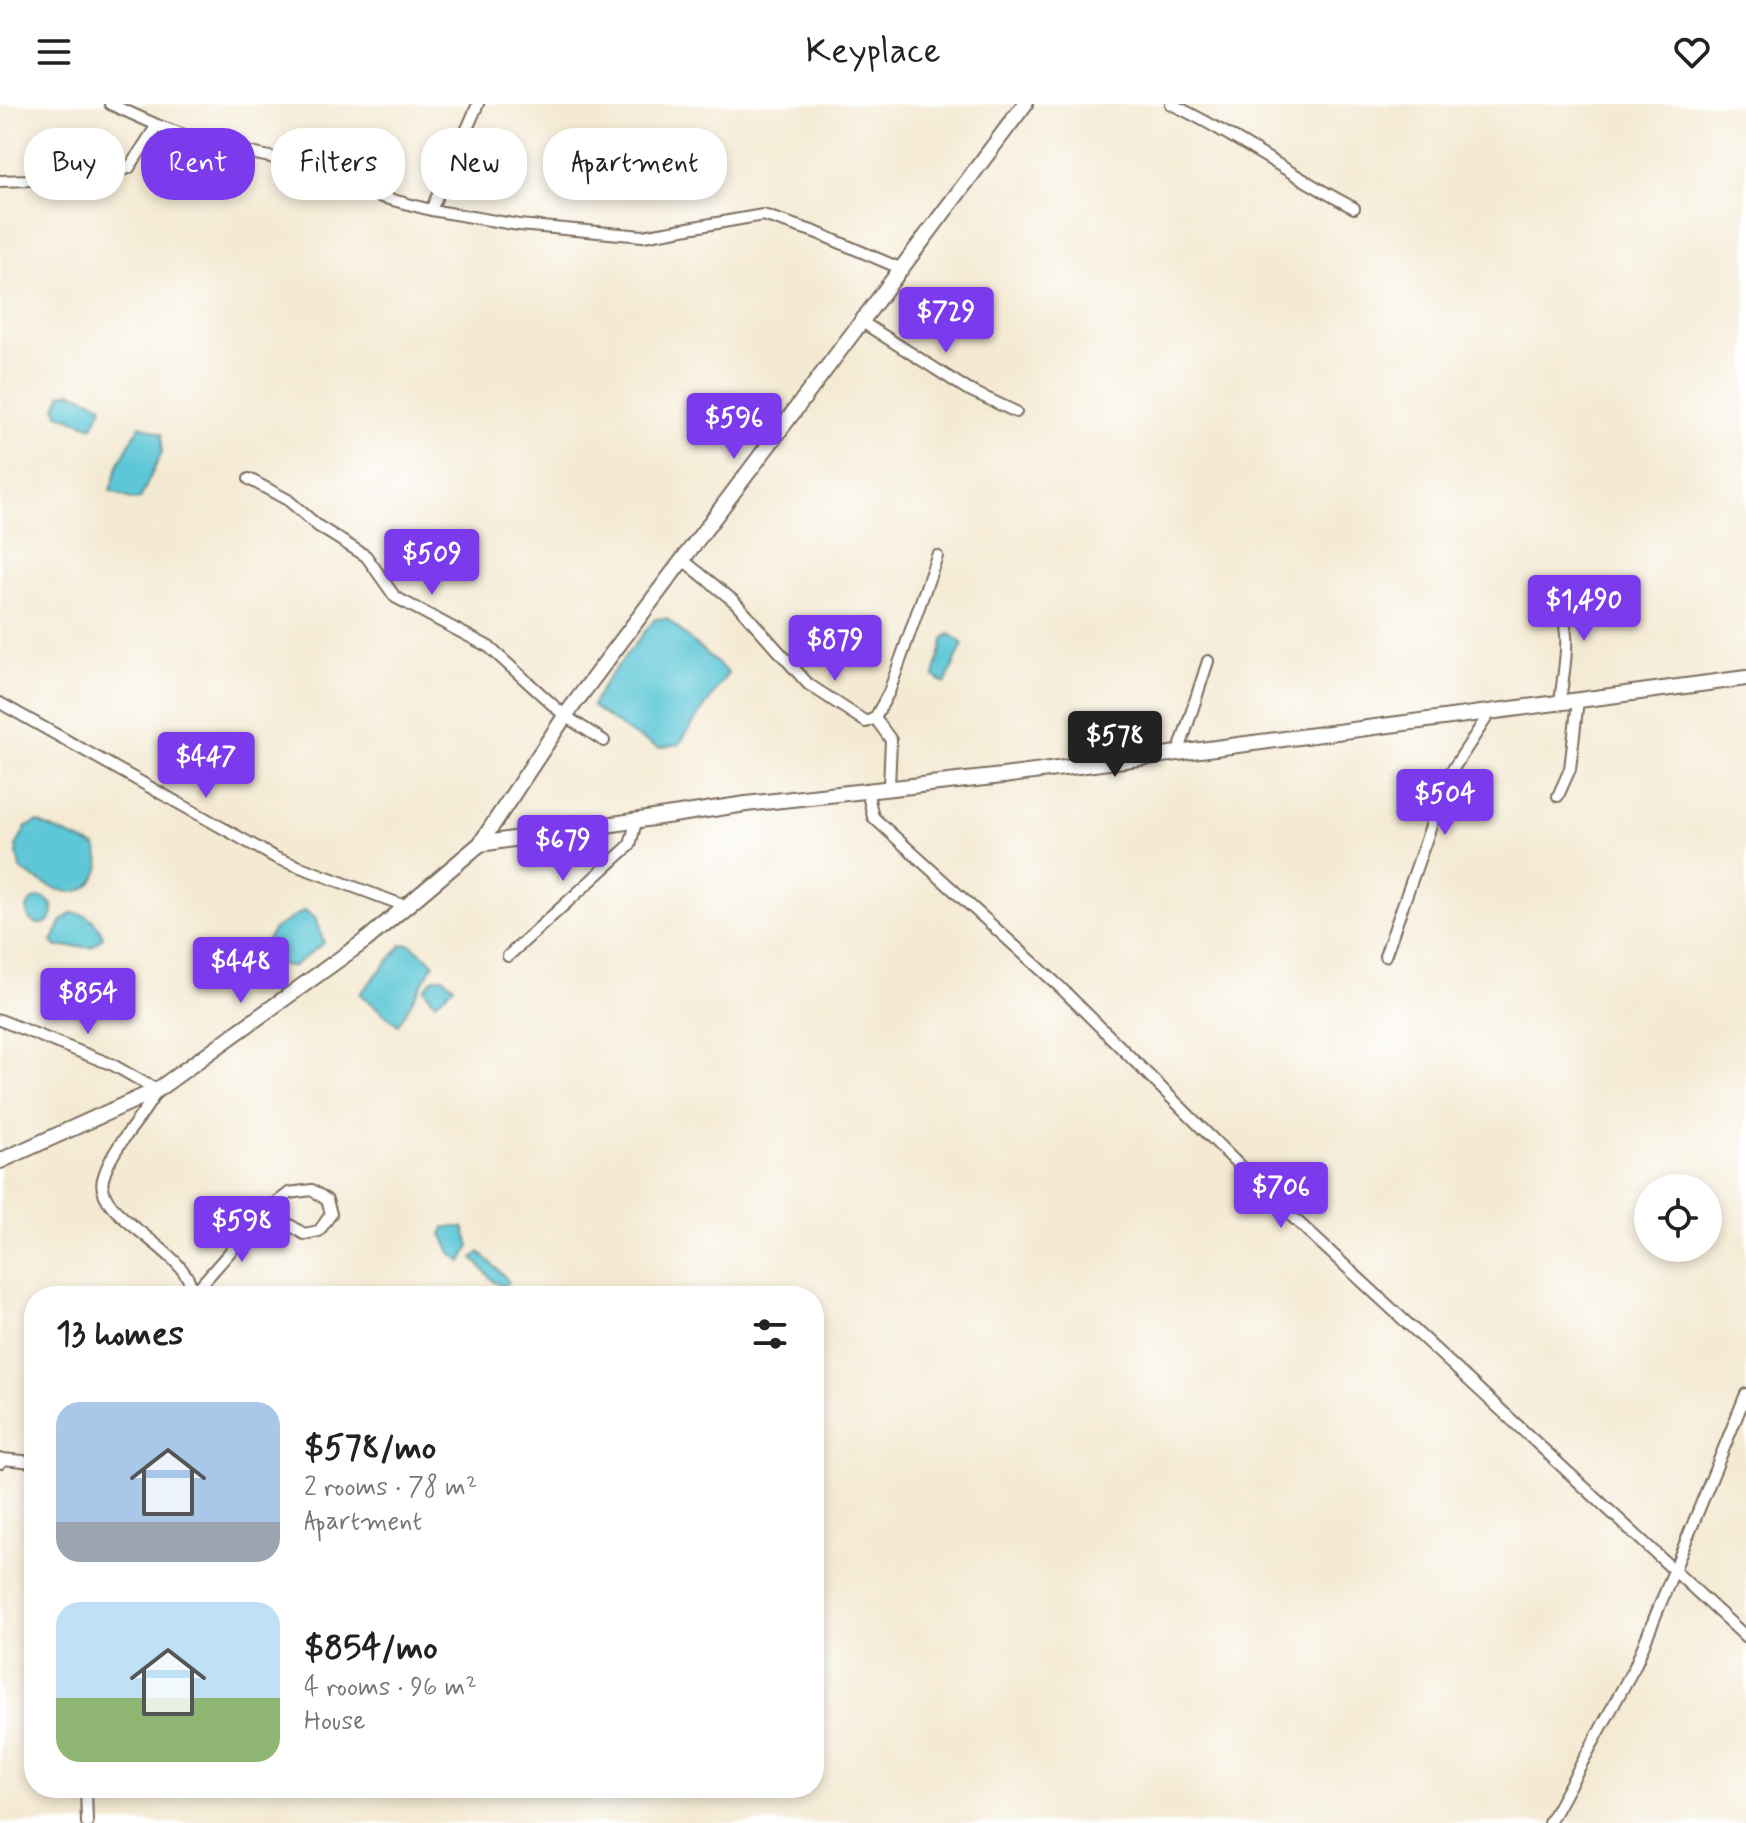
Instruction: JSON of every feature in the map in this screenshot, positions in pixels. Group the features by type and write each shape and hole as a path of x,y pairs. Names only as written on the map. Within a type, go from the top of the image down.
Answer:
{"main road":[{"path":"0,1161 157,1090 408,907 480,844 565,716 1025,104"},
{"path":"480,844 746,804 1003,776 1746,678"}],"street":[{"path":"110,104 206,143 288,161 381,197 431,210 519,225 643,236 763,215 815,232 902,269"},
{"path":"431,210 478,104"},
{"path":"1171,104 1227,130 1315,188 1354,208"},
{"path":"0,181 92,178 129,168 157,125"},
{"path":"862,322 967,389 1016,412"},
{"path":"249,479 288,500 343,544 366,556 395,597 489,647 565,716 604,741"},
{"path":"683,560 735,602 808,684 866,722 875,718 889,692 937,556"},
{"path":"1553,595 1566,617 1560,702"},
{"path":"1179,751 1208,661"},
{"path":"1558,796 1570,769 1578,700"},
{"path":"0,703 276,858 408,907"},
{"path":"1385,956 1449,775 1491,711"},
{"path":"875,718 891,740 889,787"},
{"path":"867,790 873,817 1060,987 1272,1198 1746,1637"},
{"path":"508,956 630,845 636,822"},
{"path":"0,1020 113,1065 157,1090 110,1162 102,1181 103,1192 142,1233 166,1250 192,1286"},
{"path":"200,1286 267,1210 289,1193 312,1190 327,1200 331,1214 319,1231 304,1234 267,1210"},
{"path":"1549,1823 1635,1666 1741,1420 1746,1394"},
{"path":"0,1463 2,1459 24,1461"},
{"path":"86,1798 87,1823"}],"water":[{"path":"72,392 103,405 93,427 58,414 56,407 62,394"},
{"path":"140,425 162,434 162,452 140,499 133,500 110,491 119,463"},
{"path":"666,618 728,673 679,744 659,748 628,732 592,706 605,682 655,619"},
{"path":"950,634 963,644 945,684 934,676 944,638"},
{"path":"37,822 96,847 99,869 85,888 76,891 56,889 20,869 16,847 26,827"},
{"path":"40,898 49,902 53,911 49,920 40,924 31,920 27,911 31,902"},
{"path":"305,910 315,918 324,943 292,967 280,964 267,952 266,941 274,929"},
{"path":"71,913 91,919 103,937 92,947 57,947 52,942 61,922"},
{"path":"410,944 434,963 398,1025 360,994 402,945"},
{"path":"443,977 454,986 435,1003 424,989 434,978"},
{"path":"445,1227 464,1227 470,1246 462,1262 451,1253 442,1234"},
{"path":"480,1252 506,1278 508,1282 503,1286 494,1282 473,1258"}]}
